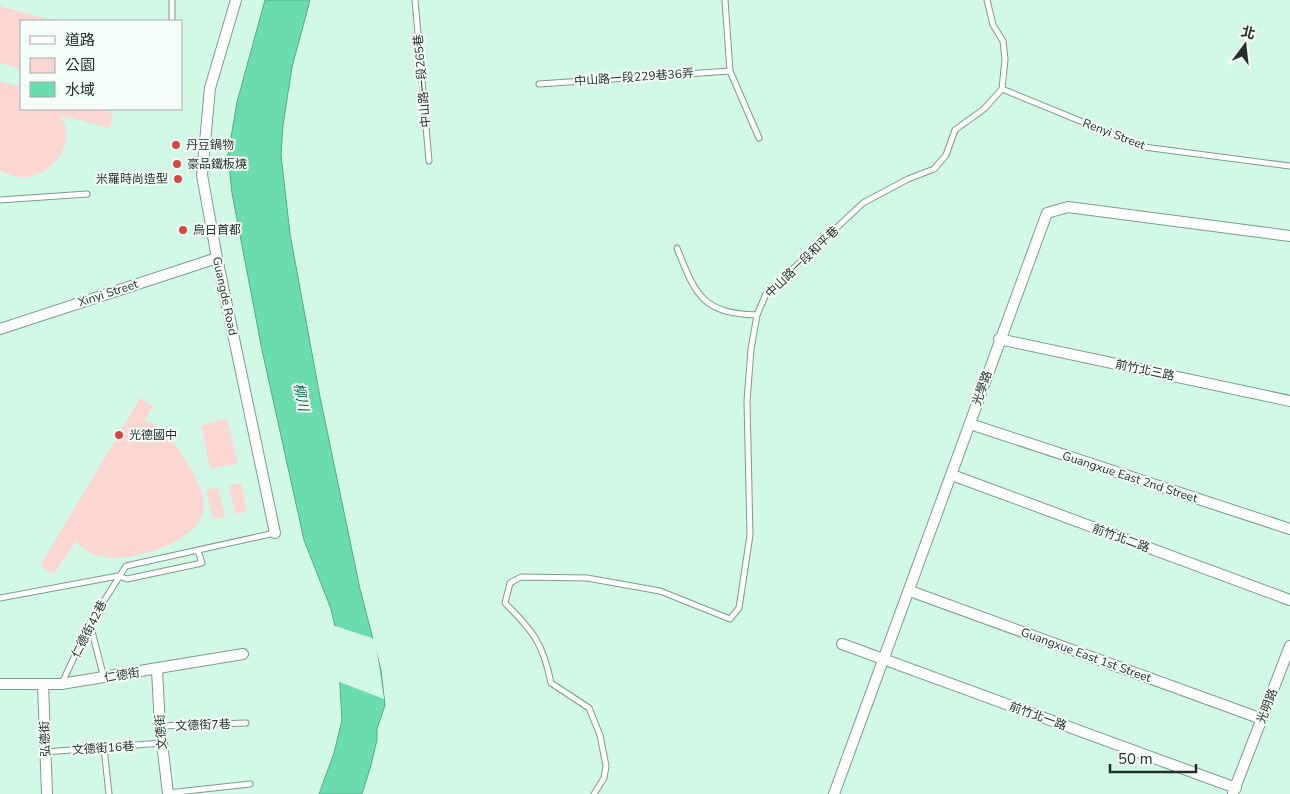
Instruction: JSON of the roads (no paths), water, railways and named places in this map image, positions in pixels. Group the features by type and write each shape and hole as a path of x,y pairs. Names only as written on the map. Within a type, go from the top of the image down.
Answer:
{"street":[{"name":"Guangde Road","path":"236,0 210,88 202,175 217,258 275,533"},
{"name":"光學路","path":"834,794 882,660 910,591 999,339 1047,213 1055,209 1068,207 1290,236"},
{"name":"Xinyi Street","path":"0,329 217,258"},
{"name":"前竹北三路","path":"999,339 1290,401"},
{"name":"Guangxue East 2nd Street","path":"970,424 1290,529"},
{"name":"前竹北二路","path":"952,475 1290,600"},
{"name":"Guangxue East 1st Street","path":"910,591 1262,719"},
{"name":"前竹北一路","path":"842,644 1234,791"},
{"name":"光明路","path":"1234,791 1290,646"},
{"name":"仁德街","path":"0,684 61,684 157,670 243,654"},
{"name":"文德街","path":"157,670 160,726 167,793"},
{"name":"弘德街","path":"43,684 46,794"}],"lane":[{"path":"172,0 172,20"},
{"name":"中山路一段265巷","path":"414,0 429,161"},
{"path":"725,0 730,71 759,138"},
{"path":"987,0 992,25 1003,41 1005,59 1002,89"},
{"name":"中山路一段229巷36弄","path":"539,84 730,71"},
{"name":"Renyi Street","path":"1002,89 1144,147 1290,166"},
{"name":"中山路一段和平巷","path":"594,794 604,778 606,766 600,735 589,708 551,683 546,657 532,630 505,603 510,583 520,577 587,578 660,591 730,619 739,608 750,535 747,401 751,349 757,315 766,294 863,203 908,179 934,169 946,155 955,130 984,109 1002,89"},
{"path":"0,200 87,194"},
{"path":"677,248 693,287 711,306 731,314 757,315"},
{"path":"118,576 126,566 275,533"},
{"path":"0,598 118,576 127,578 202,564 198,551"},
{"name":"仁德街42巷","path":"61,684 90,623 118,576"},
{"path":"90,623 104,678"},
{"name":"文德街7巷","path":"160,726 246,723"},
{"name":"文德街16巷","path":"45,752 162,743"},
{"path":"104,748 109,794"},
{"path":"167,793 250,784"}],"water":[{"name":"柳川","path":"265,0 310,0 292,67 283,125 281,155 290,234 320,397 360,589 381,670 385,705 377,729 377,740 362,794 319,794 334,753 342,720 337,635 331,609 304,540 262,350 232,193 228,155 237,102"}],"place":[{"name":"丹豆鍋物","path":"176,145"},
{"name":"豪品鐵板燒","path":"177,164"},
{"name":"米羅時尚造型","path":"178,179"},
{"name":"烏日首都","path":"183,230"},
{"name":"光德國中","path":"119,435"}]}
